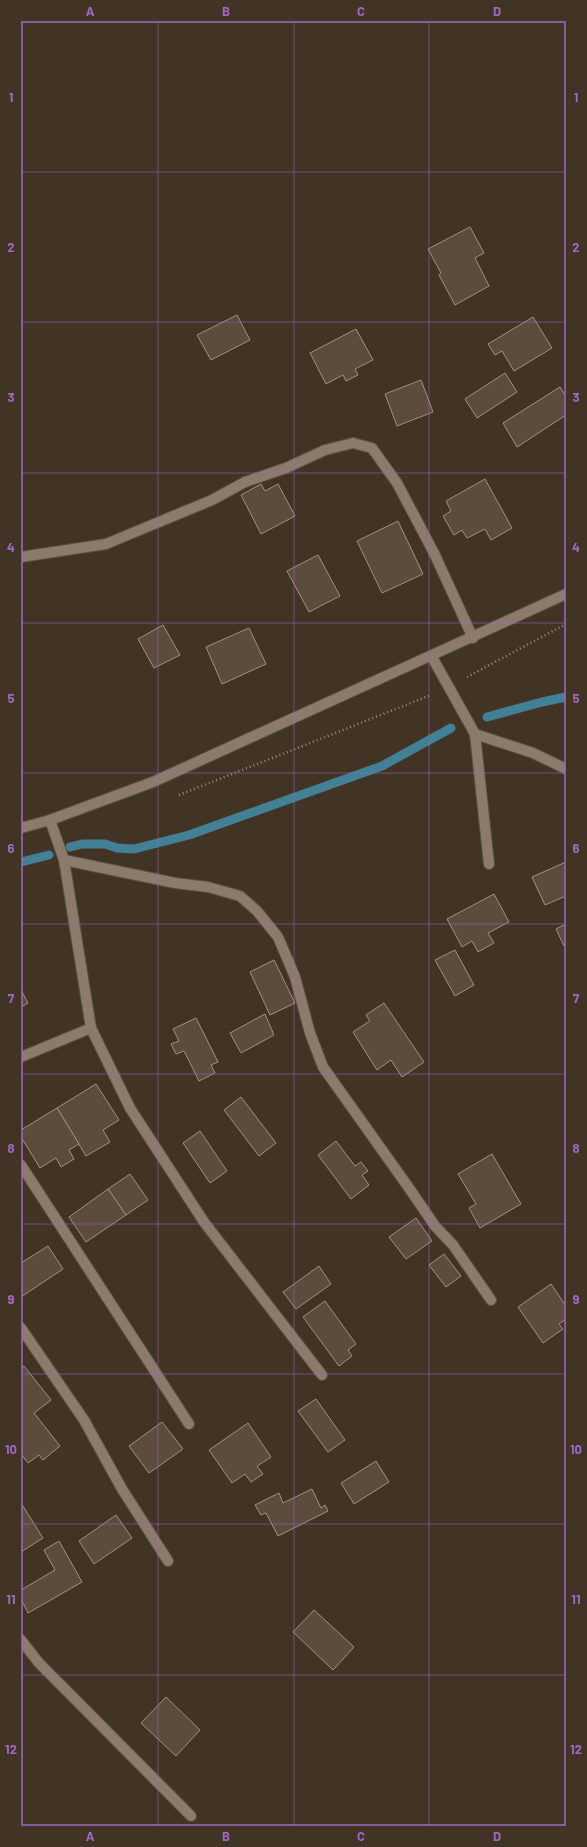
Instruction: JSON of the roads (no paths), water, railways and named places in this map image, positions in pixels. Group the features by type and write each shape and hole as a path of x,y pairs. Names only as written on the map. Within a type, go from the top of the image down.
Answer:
{"street":[{"path":"21,557 106,544 212,500 245,482 286,468 325,450 353,443 372,448 397,483 434,553 473,638"},
{"path":"21,828 50,820 153,782 432,657 566,594"},
{"path":"432,657 476,734 489,864"},
{"path":"476,734 533,753 566,769"},
{"path":"50,820 64,860 91,1028 130,1108 204,1222 322,1375"},
{"path":"64,860 176,883 208,887 240,896 257,911 278,937 294,977 310,1033 323,1067 435,1226 453,1245 492,1300"},
{"path":"21,1057 91,1028"},
{"path":"21,1165 189,1424"},
{"path":"21,1328 84,1420 122,1489 168,1561"},
{"path":"21,1640 39,1663 191,1816"}],"waterway":[{"path":"487,717 566,697"},
{"path":"70,847 82,844 105,844 117,848 134,849 189,835 382,766 451,728"},
{"path":"21,862 49,855"}]}
